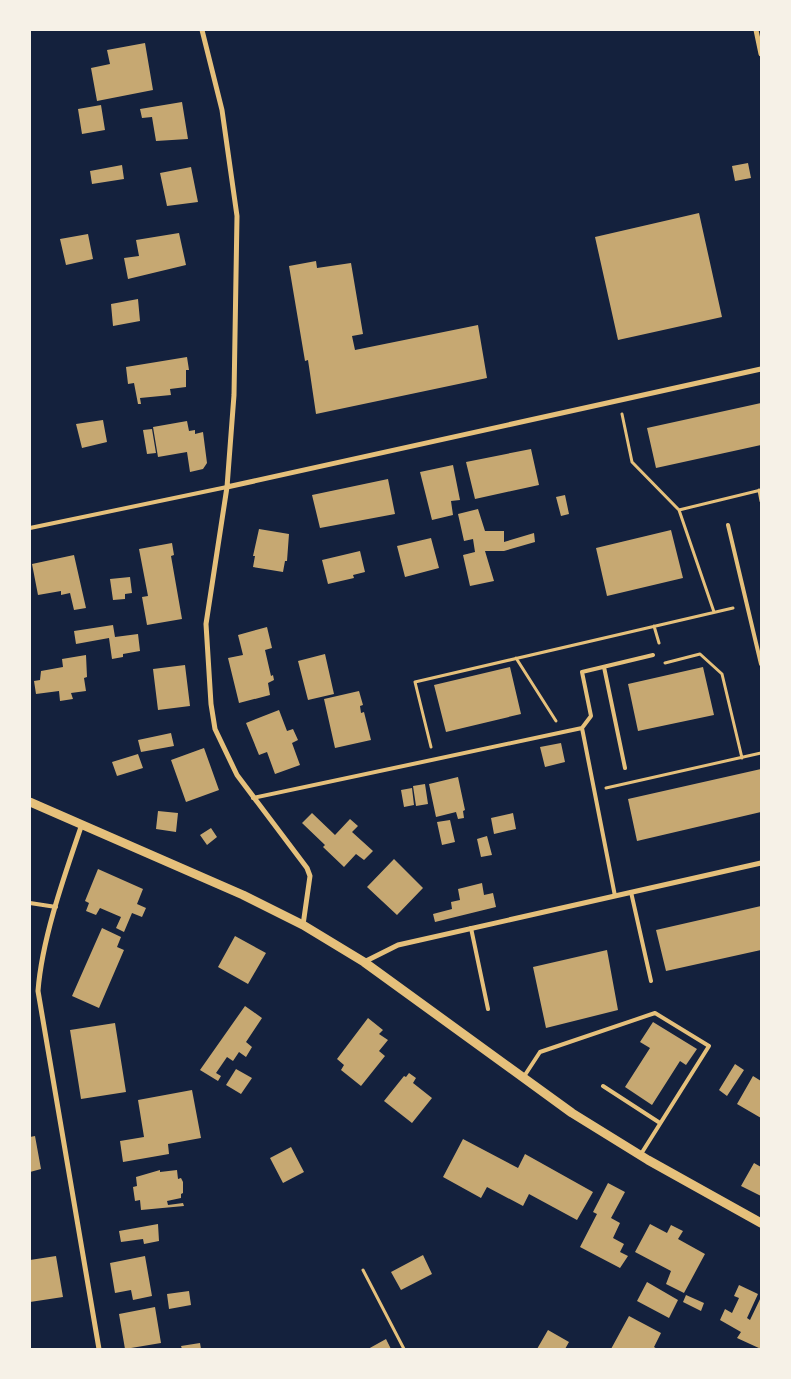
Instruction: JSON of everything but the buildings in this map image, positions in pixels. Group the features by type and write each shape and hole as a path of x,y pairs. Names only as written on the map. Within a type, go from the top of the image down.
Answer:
{"street":[{"path":"202,30 222,110 236,216 234,395 227,487 206,624 211,704 215,729 237,775 307,868 310,876 303,926"},
{"path":"756,30 761,54"},
{"path":"227,487 761,369"},
{"path":"30,802 265,905 303,926 364,962 572,1113 640,1155 761,1223"},
{"path":"82,824 56,907 39,974 38,991 99,1349"},
{"path":"364,962 398,946 761,863"}],"lane":[{"path":"30,528 227,487"},
{"path":"728,525 761,664"},
{"path":"253,798 582,728 592,716 582,672 653,656"},
{"path":"604,667 625,768"},
{"path":"582,728 596,791 615,896"},
{"path":"631,892 651,981"},
{"path":"30,902 56,907"},
{"path":"471,928 488,1009"},
{"path":"523,1078 540,1052 655,1013 709,1046 640,1155"},
{"path":"603,1086 660,1123"}],"path":[{"path":"619,401 632,462 679,510 714,612"},
{"path":"679,510 760,490 761,501"},
{"path":"434,760 415,682 747,604"},
{"path":"654,626 659,644"},
{"path":"662,654 664,663 700,654 722,674 742,758"},
{"path":"516,658 561,732"},
{"path":"596,791 761,753"},
{"path":"363,1270 404,1349"}]}
